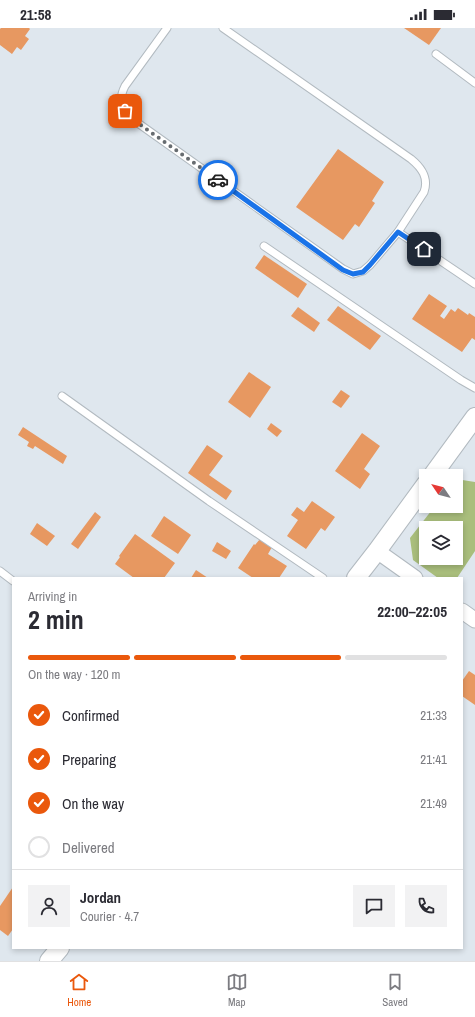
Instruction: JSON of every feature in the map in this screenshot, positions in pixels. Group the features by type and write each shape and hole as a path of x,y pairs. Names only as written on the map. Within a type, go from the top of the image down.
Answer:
{"street":[{"path":"437,469 475,417"},
{"path":"357,577 419,494"},
{"path":"377,551 414,577"},
{"path":"463,612 475,620"},
{"path":"49,961 59,949"}],"lane":[{"path":"167,28 122,92 122,105 125,111 349,273 353,274 363,272 398,232 424,192 426,186 422,170 411,159 223,28"},
{"path":"436,54 475,83"},
{"path":"398,232 475,284"},
{"path":"264,246 455,376 475,388"},
{"path":"62,396 210,501 322,577"},
{"path":"0,571 12,580"}],"green space":[{"path":"463,480 475,482 475,551 458,577 437,577 420,565 463,565 463,521 423,521 430,513 463,513"},
{"path":"419,526 419,564 413,560 410,538"}],"building":[{"path":"1,28 29,28 30,29 25,36 29,39 21,50 17,47 12,54 0,45"},
{"path":"404,28 441,28 429,45"},
{"path":"338,149 384,182 372,201 375,203 359,227 355,224 343,240 296,207"},
{"path":"264,255 307,284 298,298 255,268"},
{"path":"429,294 447,306 440,316 444,319 451,309 455,312 458,308 468,315 469,313 475,317 475,340 472,338 462,352 412,319"},
{"path":"338,306 381,336 370,350 327,320"},
{"path":"298,307 320,323 314,332 291,316"},
{"path":"249,372 271,387 250,418 228,402"},
{"path":"341,390 350,396 341,408 332,402"},
{"path":"271,423 282,431 277,437 267,429"},
{"path":"23,427 67,456 63,464 35,446 33,449 27,446 29,442 18,435"},
{"path":"362,433 380,446 364,469 370,474 360,489 335,471"},
{"path":"207,445 223,456 209,475 232,491 226,500 188,473"},
{"path":"312,501 335,517 325,531 321,528 306,549 287,536 298,520 291,515 297,507 304,512"},
{"path":"95,512 101,517 78,549 71,544"},
{"path":"164,516 191,535 178,554 151,536"},
{"path":"37,523 55,536 47,546 30,534"},
{"path":"135,534 175,563 165,577 133,577 115,564 120,557 119,556"},
{"path":"260,539 272,547 268,554 287,566 280,577 252,577 238,568 254,544 255,545"},
{"path":"217,542 231,551 226,559 212,551"},
{"path":"196,570 206,577 192,577"},
{"path":"469,671 475,675 475,705 463,697 463,680"},
{"path":"12,888 12,930 8,936 0,930 0,906"}],"way so far":[{"path":"125,111 135,121 218,180"}],"route":[{"path":"218,180 349,273 357,274 363,272 398,232 424,249"}]}
